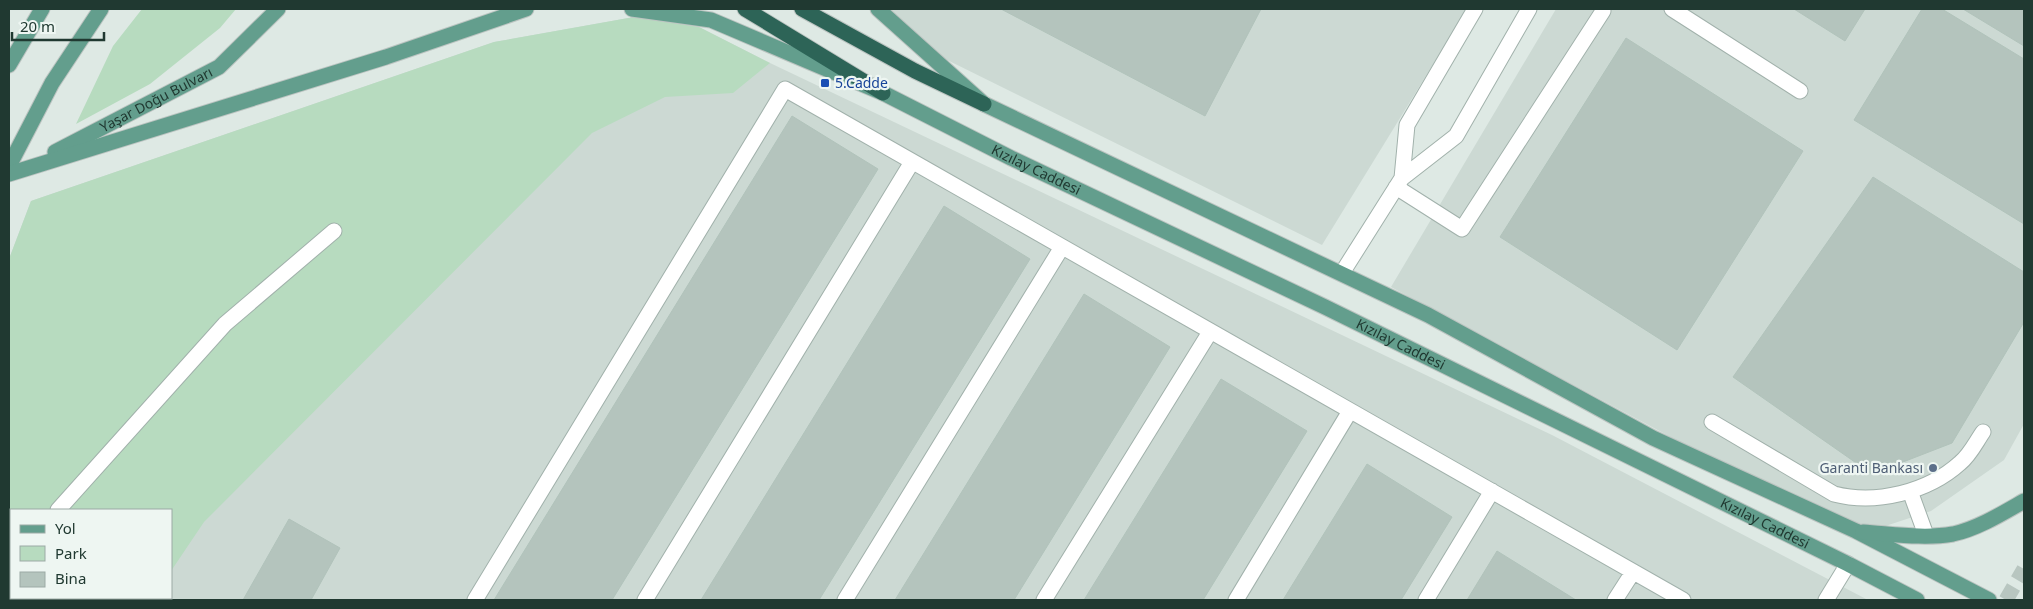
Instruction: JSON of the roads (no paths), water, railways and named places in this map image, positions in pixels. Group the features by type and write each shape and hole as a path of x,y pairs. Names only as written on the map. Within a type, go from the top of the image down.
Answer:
{"highway":[{"path":"745,9 883,93"},
{"path":"802,9 915,71 984,104"}],"main road":[{"path":"9,65 42,9"},
{"path":"12,170 31,120 52,83 101,9"},
{"name":"Yaşar Doğu Bulvarı","path":"12,170 219,67 278,9"},
{"path":"12,170 376,60 526,9"},
{"name":"Kızılay Caddesi","path":"632,9 711,20 883,93 1012,158 1316,303 1848,564 1917,600"},
{"path":"878,9 984,104 1428,315 1653,438 1856,531 1989,600"},
{"path":"1856,531 1926,535 1954,534 1994,518 2024,501"}],"street":[{"path":"1399,182 1407,124 1475,9"},
{"path":"1342,273 1399,182 1456,136 1528,9"},
{"path":"1672,9 1800,91"},
{"path":"1399,182 1462,229 1603,10"},
{"path":"475,600 785,90 1683,600"},
{"path":"645,600 912,162"},
{"path":"59,509 225,324 334,231"},
{"path":"845,600 1062,247"},
{"path":"1044,600 1210,332"},
{"path":"1236,600 1350,411"},
{"path":"1712,422 1834,494 1852,499 1910,491 1926,486 1946,476 1962,461 1983,432"},
{"path":"1910,491 1926,535"},
{"path":"1426,600 1492,492"},
{"path":"1826,600 1848,564"},
{"path":"1615,600 1633,572"}],"tunnel":[{"path":"2006,600 2024,569"}],"place":[{"name":"5.Cadde","path":"825,83"},
{"name":"Garanti Bankası","path":"1933,468"}]}
